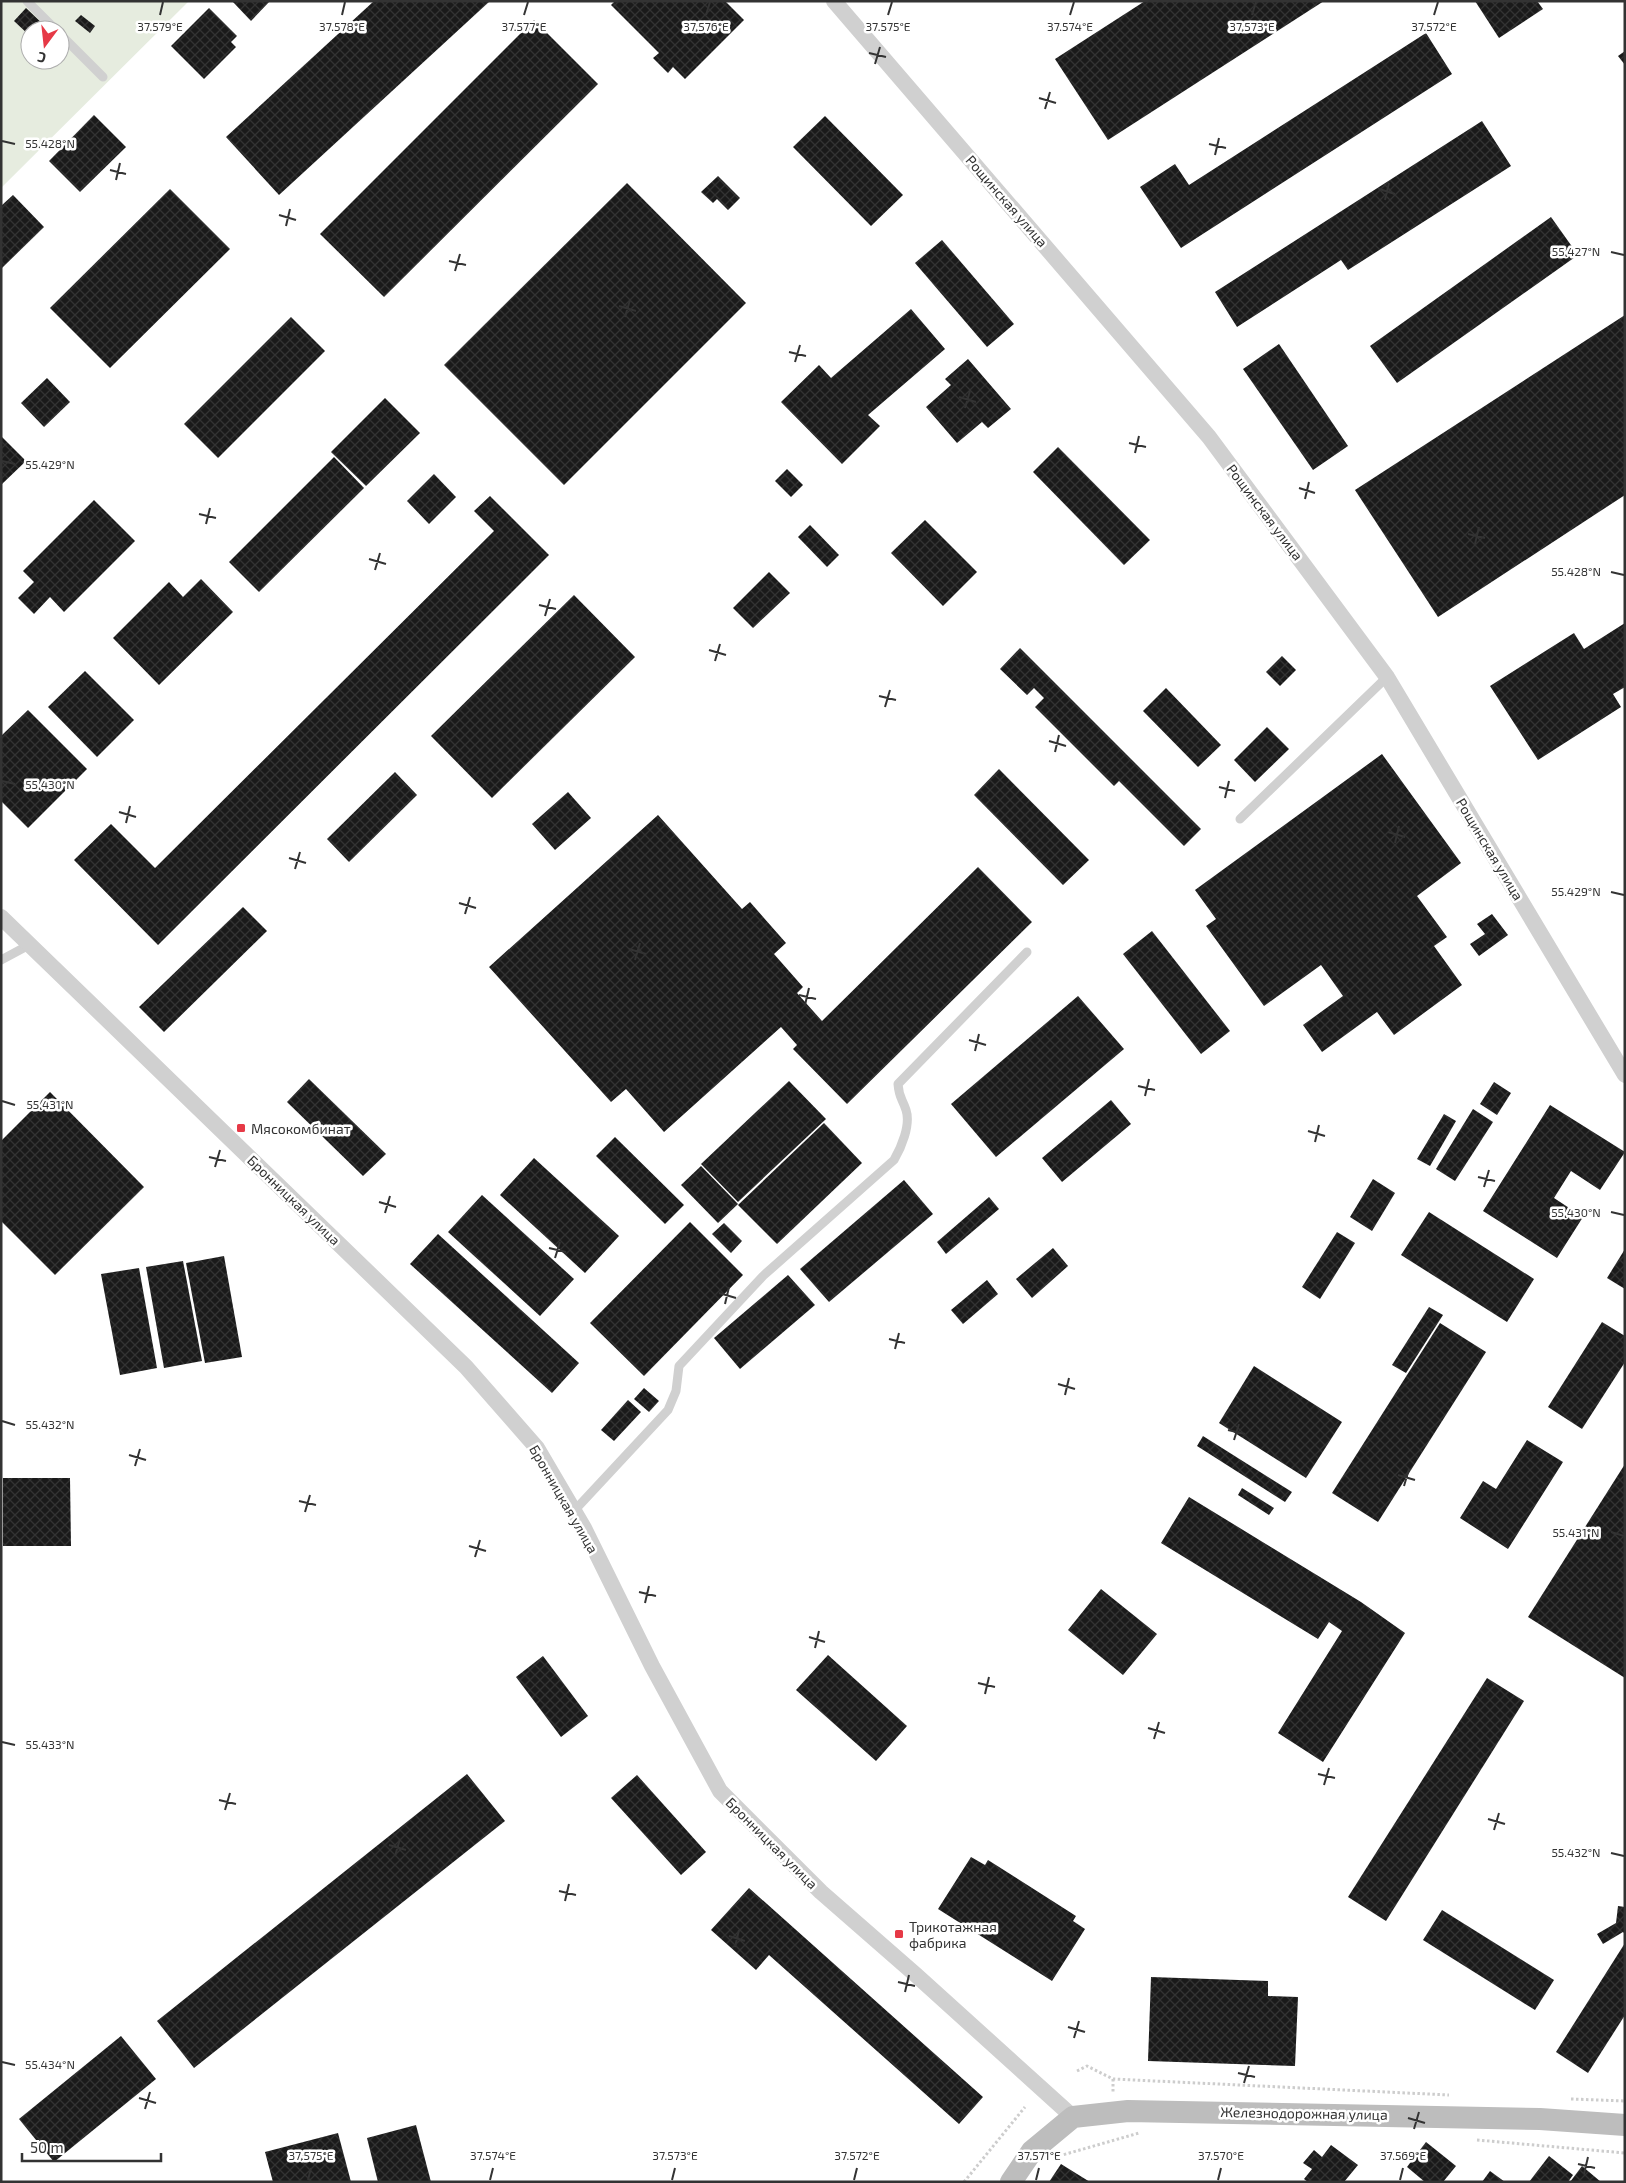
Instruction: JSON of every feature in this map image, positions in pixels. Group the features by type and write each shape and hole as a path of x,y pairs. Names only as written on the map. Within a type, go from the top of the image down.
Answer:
{"main road":[{"name":"Железнодорожная улица","path":"1073,2117 1128,2111 1380,2114 1540,2119 1625,2125"},
{"path":"1010,2182 1032,2150 1073,2117"}],"street":[{"name":"Рощинская улица","path":"834,1 1209,437 1388,676 1625,1075"},
{"name":"Бронницкая улица","path":"1,917 466,1367 537,1448 584,1528 652,1666 720,1791 821,1892 1073,2117"}],"lane":[{"path":"27,1 46,20"},
{"path":"70,44 103,78"},
{"path":"1240,819 1388,676"},
{"path":"1,960 30,945"},
{"path":"574,1511 668,1410 676,1391 679,1366 763,1276 894,1160 906,1129 907,1112 899,1096 898,1084 1028,952"}],"path":[{"path":"1077,2071 1087,2066 1113,2079 1459,2095"},
{"path":"1566,2099 1625,2101"},
{"path":"964,2182 1025,2108"},
{"path":"1058,2157 1146,2131"},
{"path":"1475,2140 1625,2153"}],"shaded area":[{"path":"1,1 189,1 1,188"}],"building":[{"path":"232,1 270,1 251,21"},
{"path":"374,1 490,1 279,195 226,137"},
{"path":"615,1 725,1 744,20 685,79 673,67 668,73 653,58 659,53 611,5"},
{"path":"1145,1 1324,1 1108,140 1055,59"},
{"path":"1475,1 1537,1 1543,9 1499,38"},
{"path":"26,8 39,20 20,20 20,27 14,21"},
{"path":"209,8 237,36 231,42 236,47 204,79 171,46"},
{"path":"81,15 95,26 90,33 75,21"},
{"path":"534,20 598,84 384,297 320,234"},
{"path":"1426,33 1452,74 1181,248 1140,187 1175,164 1189,185"},
{"path":"1625,51 1625,65 1618,56"},
{"path":"94,115 126,147 80,192 49,161"},
{"path":"825,116 903,195 871,226 793,147"},
{"path":"1482,121 1511,166 1348,270 1341,260 1237,327 1215,292"},
{"path":"718,176 740,198 728,210 717,199 713,203 701,192"},
{"path":"627,183 746,303 564,485 444,365"},
{"path":"170,189 230,249 110,368 50,308"},
{"path":"13,195 44,227 1,269 1,206"},
{"path":"1551,217 1578,255 1397,383 1370,346"},
{"path":"942,240 1014,324 987,347 915,263"},
{"path":"911,309 945,349 868,415 880,426 842,464 781,402 819,365 831,378"},
{"path":"1625,315 1625,495 1438,617 1355,490"},
{"path":"291,317 325,351 218,458 184,424"},
{"path":"1279,344 1348,446 1313,470 1243,369"},
{"path":"968,359 1011,409 988,428 982,422 957,443 926,407 951,385 945,379"},
{"path":"47,378 70,402 44,427 21,403"},
{"path":"385,398 420,433 366,486 331,452"},
{"path":"1,436 26,461 1,485"},
{"path":"1058,447 1150,540 1124,565 1033,472"},
{"path":"334,457 364,488 259,592 229,562"},
{"path":"787,469 803,485 791,497 775,481"},
{"path":"434,474 456,497 429,524 407,501"},
{"path":"490,496 549,555 158,945 74,860 111,824 155,868 494,531 474,511"},
{"path":"94,500 135,541 64,612 50,597 34,614 18,598 34,582 23,571"},
{"path":"925,520 977,572 943,606 891,553"},
{"path":"810,525 839,555 827,567 798,537"},
{"path":"769,572 790,593 753,628 733,608"},
{"path":"201,579 233,612 159,685 113,638 169,582 183,597"},
{"path":"574,595 635,657 492,798 431,736"},
{"path":"1625,623 1625,687 1613,694 1621,707 1538,760 1490,686 1574,633 1584,649"},
{"path":"1020,648 1201,829 1184,846 1119,781 1114,786 1035,707 1044,698 1034,688 1027,695 1000,669"},
{"path":"1282,656 1296,670 1280,686 1266,672"},
{"path":"85,671 134,720 97,757 48,707"},
{"path":"1166,688 1221,745 1198,767 1143,711"},
{"path":"28,710 87,769 28,828 1,801 1,736"},
{"path":"1267,727 1289,749 1255,782 1234,760"},
{"path":"1382,754 1461,863 1417,896 1447,937 1434,946 1462,985 1394,1035 1377,1012 1322,1052 1303,1025 1343,996 1321,965 1264,1006 1206,926 1216,919 1195,890"},
{"path":"999,769 1089,860 1063,885 974,795"},
{"path":"395,772 417,795 349,862 327,839"},
{"path":"568,792 591,818 555,850 532,824"},
{"path":"658,815 742,909 750,902 786,943 774,954 803,987 797,993 822,1021 978,867 1032,922 847,1104 793,1049 797,1045 781,1027 664,1132 626,1089 611,1102 489,967"},
{"path":"243,907 267,931 164,1032 139,1007"},
{"path":"1492,914 1508,935 1479,956 1470,944 1485,934 1477,924"},
{"path":"1152,931 1230,1031 1201,1054 1123,954"},
{"path":"1078,996 1124,1049 996,1157 951,1104"},
{"path":"309,1079 386,1154 363,1176 287,1102"},
{"path":"789,1081 826,1119 738,1202 701,1164"},
{"path":"1494,1082 1511,1093 1497,1115 1480,1104"},
{"path":"50,1092 144,1187 55,1275 1,1221 1,1141"},
{"path":"1111,1100 1131,1124 1062,1182 1042,1158"},
{"path":"1550,1105 1625,1152 1600,1190 1571,1171 1554,1198 1583,1217 1557,1258 1483,1211"},
{"path":"1473,1109 1493,1122 1455,1181 1436,1169"},
{"path":"1444,1114 1456,1121 1430,1166 1417,1159"},
{"path":"824,1123 862,1163 777,1244 738,1205"},
{"path":"615,1137 684,1205 665,1224 596,1156"},
{"path":"534,1158 619,1236 585,1273 500,1195"},
{"path":"701,1166 738,1204 718,1223 681,1185"},
{"path":"1373,1179 1395,1193 1372,1231 1350,1217"},
{"path":"904,1180 933,1214 829,1302 800,1269"},
{"path":"482,1195 574,1279 540,1316 448,1232"},
{"path":"989,1197 999,1209 946,1254 937,1242"},
{"path":"1429,1212 1534,1279 1507,1322 1401,1255"},
{"path":"690,1222 743,1275 644,1376 590,1323"},
{"path":"724,1223 742,1241 731,1253 712,1234"},
{"path":"1337,1232 1355,1243 1320,1299 1302,1287"},
{"path":"438,1234 579,1363 552,1393 410,1264"},
{"path":"1053,1248 1068,1266 1032,1298 1016,1279"},
{"path":"1625,1249 1625,1289 1607,1278"},
{"path":"224,1256 242,1357 205,1363 186,1263"},
{"path":"183,1261 202,1361 164,1368 146,1267"},
{"path":"139,1268 157,1368 120,1375 101,1274"},
{"path":"788,1275 815,1305 740,1369 714,1338"},
{"path":"987,1280 998,1294 963,1324 951,1310"},
{"path":"1429,1307 1443,1315 1406,1373 1392,1365"},
{"path":"1602,1322 1625,1336 1625,1362 1582,1429 1548,1407"},
{"path":"1440,1323 1486,1352 1378,1522 1332,1493"},
{"path":"1254,1366 1342,1422 1306,1478 1219,1423"},
{"path":"644,1388 659,1401 649,1412 634,1399"},
{"path":"628,1400 641,1412 614,1441 601,1430"},
{"path":"1203,1436 1292,1492 1285,1502 1197,1446"},
{"path":"1527,1440 1563,1462 1508,1549 1460,1518 1483,1481 1496,1489"},
{"path":"1625,1464 1625,1678 1528,1617"},
{"path":"3,1478 70,1478 71,1546 3,1546"},
{"path":"1242,1488 1274,1508 1269,1515 1238,1495"},
{"path":"1189,1497 1361,1602 1405,1633 1323,1762 1278,1733 1342,1631 1329,1622 1318,1639 1161,1543"},
{"path":"1101,1589 1157,1634 1123,1675 1068,1630"},
{"path":"828,1655 907,1726 876,1761 796,1690"},
{"path":"543,1656 588,1716 561,1737 516,1677"},
{"path":"1487,1678 1524,1701 1386,1921 1348,1897"},
{"path":"467,1774 505,1821 194,2068 157,2021"},
{"path":"637,1775 706,1852 681,1875 611,1798"},
{"path":"971,1857 985,1865 988,1860 1076,1916 1073,1921 1085,1929 1052,1981 938,1909"},
{"path":"749,1888 983,2097 959,2124 769,1955 756,1970 711,1930"},
{"path":"1618,1906 1625,1907 1625,1934 1623,1932 1603,1944 1597,1934 1616,1923"},
{"path":"1442,1910 1554,1980 1535,2010 1423,1940"},
{"path":"1625,1943 1625,2015 1588,2073 1556,2052"},
{"path":"1151,1977 1268,1981 1268,1996 1298,1997 1295,2066 1148,2061"},
{"path":"121,2036 156,2079 54,2162 19,2119"},
{"path":"416,2125 431,2182 378,2182 367,2138"},
{"path":"338,2133 351,2182 273,2182 265,2152"},
{"path":"1426,2142 1456,2166 1443,2182 1425,2182 1407,2167"},
{"path":"1331,2145 1358,2165 1344,2182 1308,2182 1304,2179 1312,2169 1303,2163 1314,2150 1322,2157"},
{"path":"1549,2156 1573,2175 1568,2182 1529,2182"},
{"path":"1061,2164 1090,2182 1049,2182"},
{"path":"1582,2166 1601,2182 1570,2182"},
{"path":"1490,2171 1505,2182 1482,2182"}],"place":[{"name":"Мясокомбинат","path":"241,1128"},
{"name":"Трикотажная фабрика","path":"899,1934"}]}
